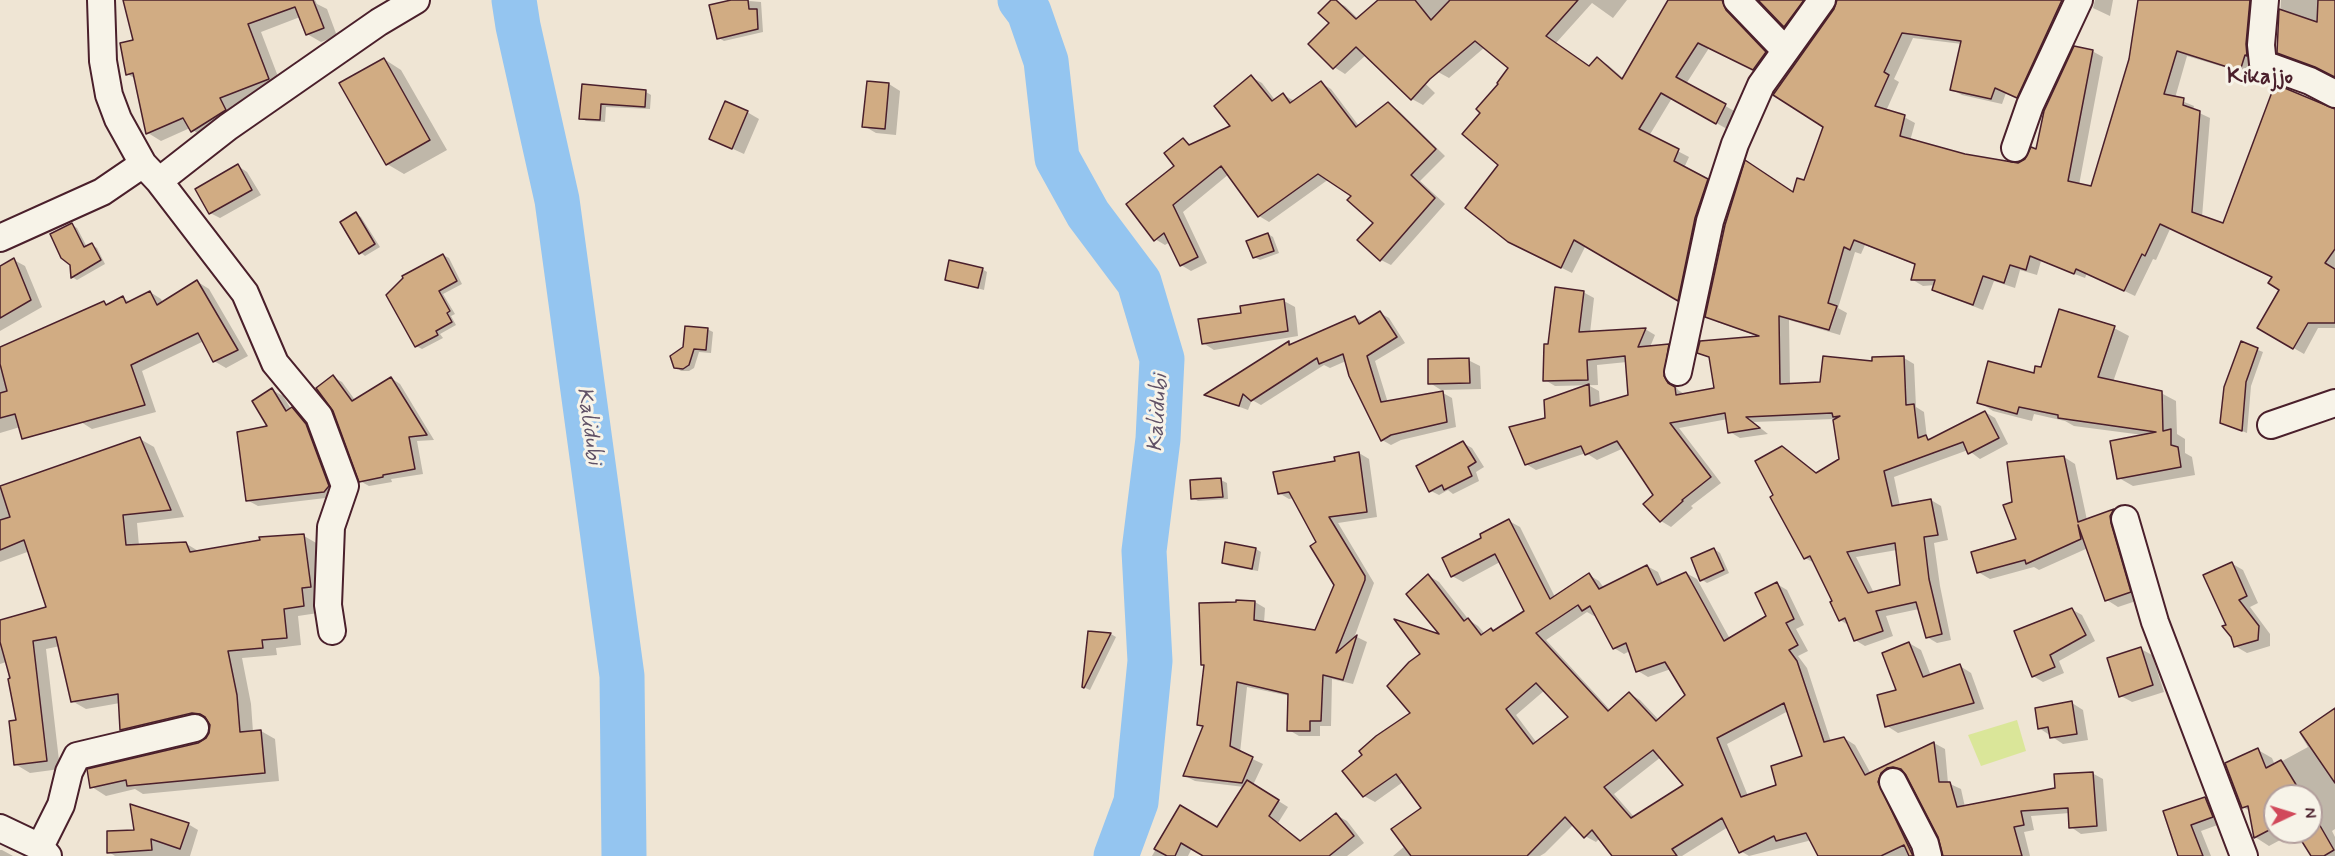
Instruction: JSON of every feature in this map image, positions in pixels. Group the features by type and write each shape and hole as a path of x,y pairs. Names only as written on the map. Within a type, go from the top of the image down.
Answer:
{"street":[{"path":"101,0 103,61 109,95 118,119 151,172 245,293 276,363 319,416 345,486 331,527 328,605 332,631"},
{"path":"0,238 151,172 228,127 379,22 416,0"},
{"path":"1737,0 1785,50"},
{"path":"1678,372 1710,221 1736,144 1761,85 1822,0"},
{"path":"2015,148 2030,105 2079,0"},
{"path":"2265,0 2261,45 2263,64 2310,81 2335,94"},
{"path":"2271,425 2335,403"},
{"path":"2125,519 2155,622 2244,856"},
{"path":"0,828 44,851 61,805 69,772 77,756 195,728"},
{"path":"1893,782 1925,844 1928,856"}],"green space":[{"path":"2017,720 2026,751 1981,766 1968,735"}],"building":[{"path":"123,0 313,0 324,28 306,35 295,7 248,24 269,79 220,98 226,110 191,132 183,118 146,134 133,73 126,75 120,43 133,40"},
{"path":"731,0 748,0 749,9 757,9 758,29 717,39 709,5"},
{"path":"1331,0 1336,0 1356,19 1378,0 1415,0 1431,20 1450,0 1578,0 1546,36 1589,66 1597,57 1622,79 1668,0 1722,0 1726,10 1766,52 1753,70 1698,43 1676,77 1726,104 1716,124 1661,93 1639,129 1679,149 1674,161 1708,179 1695,218 1678,301 1574,240 1561,268 1508,242 1465,208 1498,165 1462,134 1480,113 1476,109 1498,84 1508,68 1475,41 1430,79 1411,100 1356,47 1333,69 1308,44 1329,23 1318,13"},
{"path":"1758,0 1804,0 1784,27"},
{"path":"1837,0 2062,0 2017,98 1995,88 1991,99 1950,90 1961,41 1902,33 1884,72 1889,75 1875,106 1905,115 1900,136 1965,154 2018,163 2025,159 2031,147 2036,149 2044,111 2074,46 2093,50 2068,181 2091,186 2129,59 2138,0 2250,0 2247,56 2245,55 2240,71 2177,51 2164,94 2184,98 2183,105 2200,111 2192,212 2223,223 2275,84 2335,109 2335,249 2325,263 2335,269 2335,323 2308,323 2293,349 2257,328 2279,290 2268,283 2272,277 2160,224 2145,256 2142,254 2124,291 2076,269 2074,274 2030,256 2026,270 2010,265 2004,283 1983,276 1973,305 1932,290 1935,280 1911,280 1915,264 1854,240 1850,250 1844,247 1828,303 1837,306 1829,330 1779,316 1780,384 1820,382 1823,356 1872,361 1872,357 1904,356 1906,405 1914,404 1918,438 1926,435 1928,440 1985,411 1999,438 1968,454 1963,442 1884,471 1892,506 1931,499 1938,535 1924,537 1929,579 1942,634 1926,638 1916,602 1876,611 1883,631 1854,641 1845,618 1839,621 1810,556 1804,559 1770,497 1773,495 1755,461 1782,446 1816,473 1839,459 1833,420 1840,416 1833,417 1832,413 1746,417 1760,428 1728,433 1725,413 1670,423 1711,477 1682,500 1660,522 1643,504 1653,495 1617,441 1585,455 1581,446 1525,465 1509,427 1545,418 1544,400 1589,384 1590,406 1628,395 1625,356 1587,360 1588,380 1543,381 1544,344 1548,344 1555,287 1584,291 1579,332 1646,328 1638,347 1669,344 1664,376 1668,383 1675,387 1676,395 1714,388 1709,357 1697,353 1700,341 1759,336 1705,317 1725,225 1745,160 1793,192 1797,178 1804,180 1823,127 1773,95 1834,9","holes":["1895,543 1900,585 1868,593 1847,552"]},
{"path":"2318,0 2335,0 2335,77 2277,53 2279,9 2317,22"},
{"path":"384,58 430,140 386,165 339,83"},
{"path":"1251,75 1272,101 1283,93 1290,103 1321,81 1356,127 1388,102 1436,149 1411,175 1435,198 1380,261 1357,240 1373,223 1347,200 1351,196 1318,174 1258,217 1221,166 1173,205 1198,257 1180,266 1164,233 1154,241 1126,204 1174,166 1164,153 1183,138 1189,145 1230,126 1214,106"},
{"path":"867,81 889,83 885,129 862,127"},
{"path":"582,84 646,90 645,107 601,104 600,120 579,119"},
{"path":"725,101 748,111 732,149 709,139"},
{"path":"238,164 252,190 209,214 195,189"},
{"path":"356,212 375,244 359,254 340,222"},
{"path":"72,223 84,247 92,243 101,260 71,278 70,265 61,258 50,234"},
{"path":"1268,233 1274,251 1253,258 1246,241"},
{"path":"443,254 457,281 439,291 450,311 447,313 452,322 436,331 438,335 415,347 386,295 403,278 402,276"},
{"path":"14,258 31,300 0,318 0,266"},
{"path":"949,260 983,268 978,288 945,280"},
{"path":"197,280 238,350 213,362 198,333 131,365 145,405 22,439 15,414 0,418 0,393 7,391 0,364 0,347 104,301 106,305 123,296 126,303 150,291 157,305"},
{"path":"1284,299 1288,331 1202,344 1198,319 1241,313 1240,306"},
{"path":"2059,309 2115,326 2098,377 2162,391 2163,431 2171,429 2171,445 2178,447 2181,467 2117,479 2110,441 2156,432 2058,418 2058,415 2019,407 2017,414 1977,403 1988,361 2034,373 2035,366 2041,367"},
{"path":"1380,311 1397,337 1367,356 1381,402 1443,391 1447,422 1391,435 1381,441 1349,376 1343,354 1319,364 1317,358 1251,401 1243,394 1239,406 1204,395 1289,341 1289,345 1355,316 1359,324"},
{"path":"685,326 708,328 706,350 694,349 689,365 683,369 674,368 670,356 683,347"},
{"path":"2241,341 2258,348 2246,382 2242,431 2220,423 2224,387"},
{"path":"1469,358 1470,383 1428,384 1428,359"},
{"path":"333,375 352,401 391,377 427,435 409,437 415,469 359,482 333,411 316,388"},
{"path":"272,388 286,411 292,407 306,424 329,486 324,492 246,501 237,432 267,426 252,401"},
{"path":"140,437 171,510 123,515 126,545 186,542 190,552 260,540 259,537 304,534 311,587 302,588 304,606 284,609 287,638 262,640 263,648 228,651 237,695 240,732 261,730 265,773 127,786 126,780 90,788 87,769 198,743 206,738 210,725 205,717 192,713 120,730 118,694 71,702 56,637 33,641 47,761 14,765 9,721 16,720 8,679 10,678 0,642 0,620 46,607 24,540 0,550 0,520 10,517 0,486"},
{"path":"1463,441 1476,462 1468,467 1472,476 1444,490 1442,485 1429,492 1416,466"},
{"path":"1359,452 1367,512 1329,517 1365,576 1365,580 1336,653 1357,635 1343,680 1323,675 1321,721 1310,721 1310,731 1287,731 1288,694 1237,682 1230,746 1253,757 1242,783 1183,776 1203,726 1197,725 1204,665 1201,665 1199,603 1255,601 1254,620 1315,630 1334,585 1310,546 1316,542 1289,492 1278,494 1273,472 1335,461 1334,457"},
{"path":"2064,456 2078,522 2114,509 2110,516 2111,523 2131,592 2105,601 2078,525 2081,539 2026,564 2025,560 1977,573 1971,552 2016,539 2003,505 2012,502 2007,462"},
{"path":"1221,478 1223,497 1191,499 1190,480"},
{"path":"1509,519 1550,599 1589,573 1599,589 1647,565 1657,585 1686,572 1724,641 1766,616 1755,593 1777,582 1794,619 1786,623 1798,645 1789,650 1797,661 1824,742 1844,737 1865,775 1934,742 1939,782 1950,782 1957,807 2055,788 2054,774 2093,772 2097,826 2069,828 2068,808 2021,811 2024,825 2014,827 2022,856 1943,856 1938,837 1906,775 1901,769 1893,767 1881,773 1878,782 1913,856 1909,856 1904,845 1881,856 1818,856 1806,833 1776,841 1774,836 1739,853 1722,818 1672,849 1677,856 1612,856 1592,830 1584,838 1565,817 1527,856 1411,856 1391,829 1421,808 1396,774 1363,797 1342,771 1362,755 1359,751 1376,736 1410,713 1387,686 1409,662 1420,654 1394,619 1439,634 1406,594 1428,574 1464,621 1468,618 1481,635 1491,628 1493,631 1524,611 1495,554 1451,577 1442,558 1481,538 1480,534","holes":["1578,605 1582,611 1590,606 1613,649 1626,643 1636,672 1665,662 1685,695 1656,721 1629,692 1608,711 1536,633","1536,683 1568,717 1533,744 1506,709","1784,703 1802,756 1771,766 1776,785 1741,797 1717,738","1653,750 1683,785 1631,818 1604,787"]},
{"path":"1225,542 1256,548 1252,569 1222,563"},
{"path":"1714,548 1724,570 1700,581 1691,558"},
{"path":"2232,562 2247,596 2239,600 2259,626 2258,640 2234,647 2231,637 2222,626 2226,625 2203,575"},
{"path":"2072,608 2086,635 2050,655 2055,667 2032,677 2014,631"},
{"path":"1088,631 1111,633 1084,688 1082,687"},
{"path":"1909,642 1923,677 1960,664 1974,703 1885,727 1877,695 1896,690 1882,653"},
{"path":"2141,647 2153,685 2119,697 2107,658"},
{"path":"2072,701 2077,734 2050,738 2048,727 2038,729 2035,708"},
{"path":"2335,708 2335,783 2300,732"},
{"path":"2258,748 2266,768 2281,760 2296,784 2263,784 2263,833 2254,838 2248,806 2242,808 2225,763"},
{"path":"1247,780 1279,800 1269,816 1300,841 1336,813 1354,836 1329,856 1203,856 1181,843 1175,856 1167,856 1154,849 1180,805 1217,827"},
{"path":"2205,797 2213,817 2191,825 2203,856 2178,856 2163,811"},
{"path":"130,804 189,823 180,849 151,839 152,850 107,853 107,831 134,830"},
{"path":"2323,831 2334,850 2324,856 2311,856 2304,844 2323,844"}],"waterway":[{"name":"Kalidubi","path":"514,0 557,200 622,676 624,856"},
{"name":"Kalidubi","path":"1020,0 1029,12 1046,61 1057,158 1088,214 1139,282 1162,359 1158,439 1144,551 1150,661 1136,802 1116,856"}],"district":[{"name":"Kikajjo","path":"2260,78"}]}
